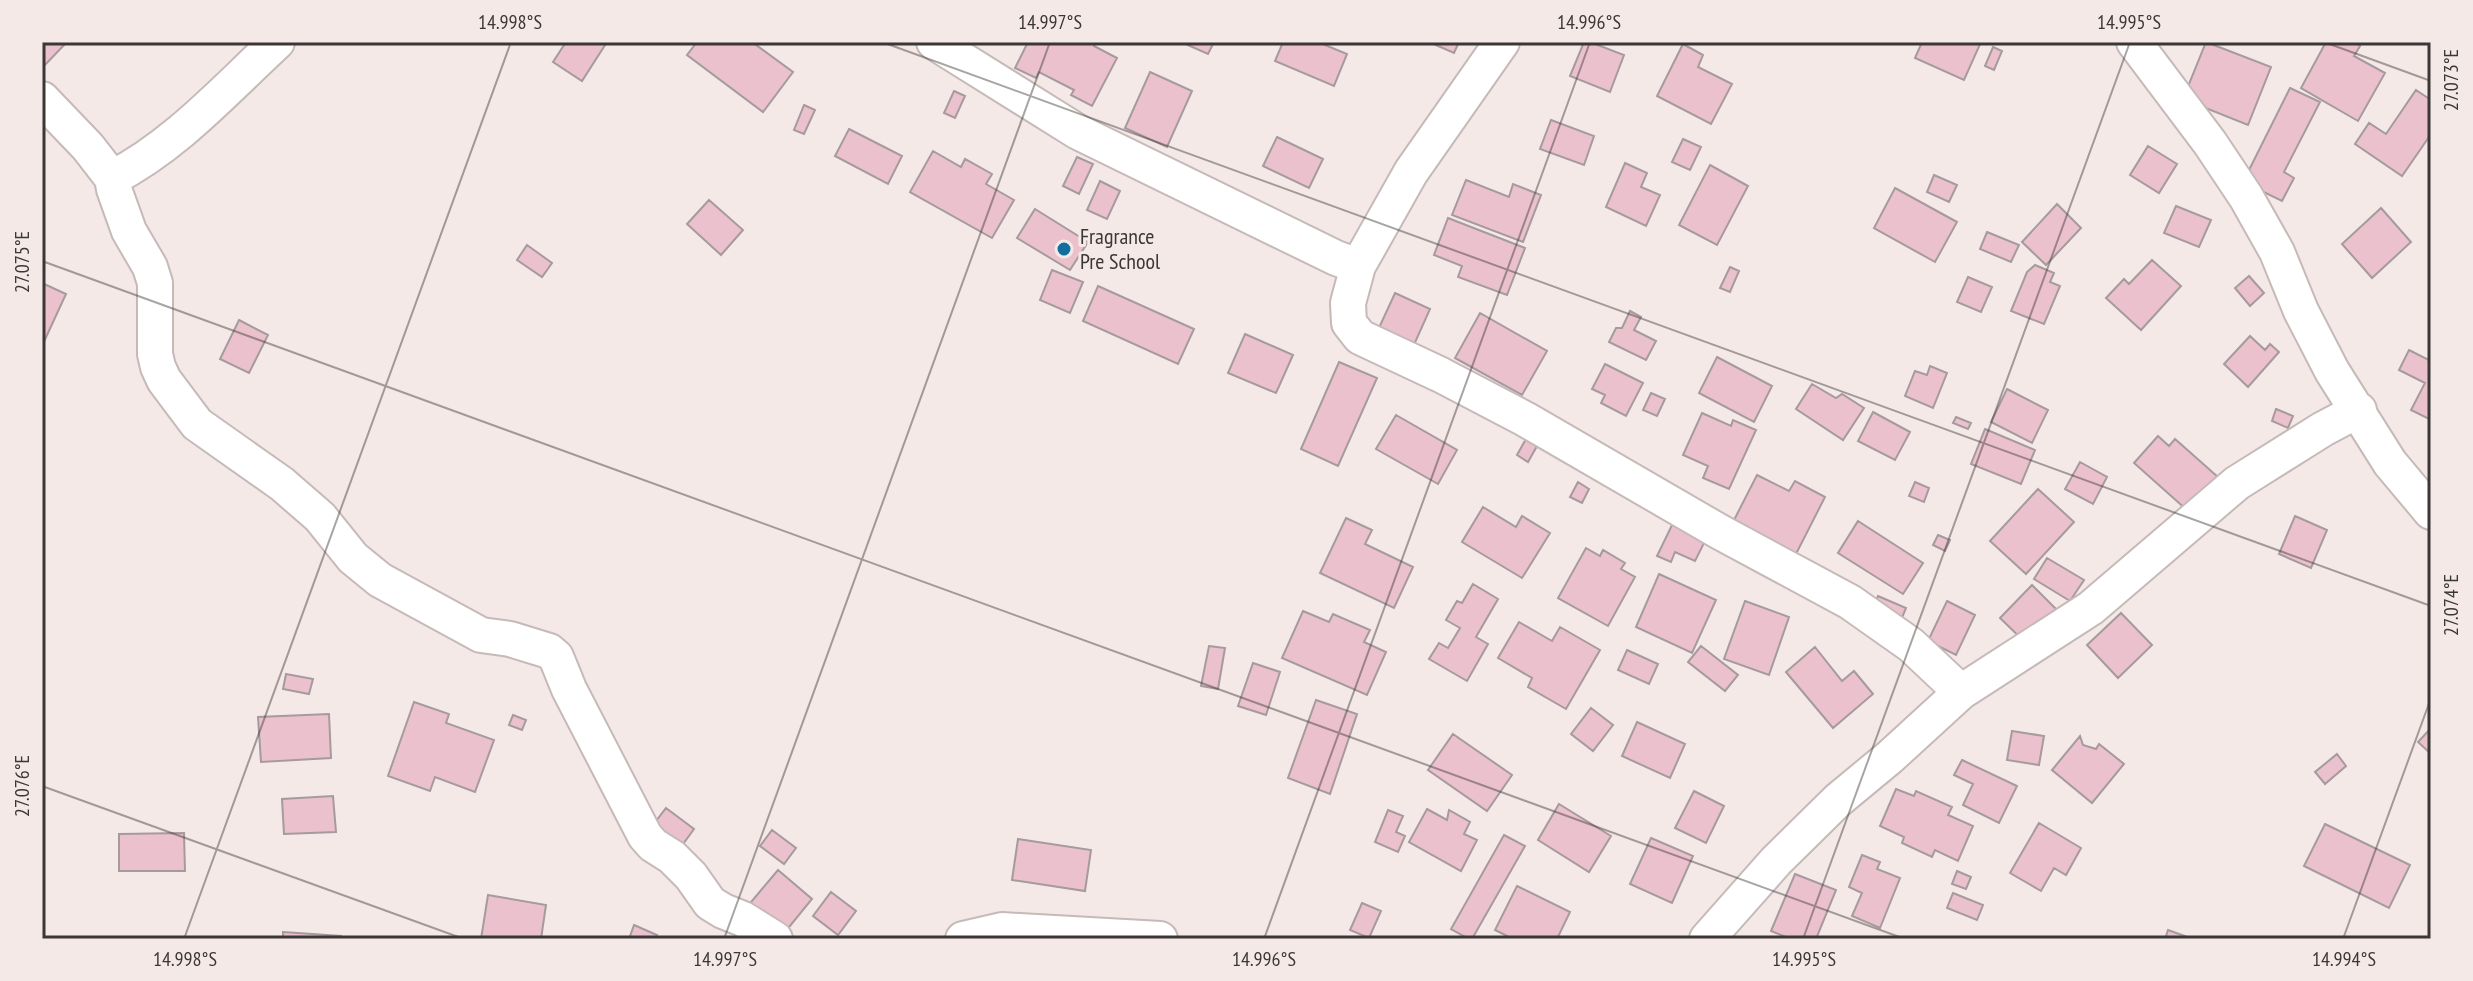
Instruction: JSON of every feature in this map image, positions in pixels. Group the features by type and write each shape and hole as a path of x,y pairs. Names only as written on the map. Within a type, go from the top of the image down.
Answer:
{"street":[{"path":"112,178 171,139 277,42"},
{"path":"934,42 1078,132 1358,266"},
{"path":"1502,42 1411,172 1358,266 1348,303 1349,323 1360,337 1525,419 1720,532 1850,602 1911,645 1961,692"},
{"path":"2134,42 2210,143 2246,197 2277,252 2301,311 2326,359 2390,463 2431,512"},
{"path":"42,99 88,147 112,178 129,231 150,267 155,283 155,354 158,367 197,424 282,484 320,517 353,558 380,580 481,635 510,639 549,651 556,657 569,689 645,836 691,876 710,903 775,939"},
{"path":"1707,939 1776,861 1838,800 1961,692 2091,608 2237,483 2359,410"},
{"path":"963,939 1002,930 1160,939"}],"building":[{"path":"42,42 67,42 42,68"},
{"path":"566,42 607,42 582,81 553,62"},
{"path":"697,42 752,42 793,72 763,112 687,55"},
{"path":"1028,42 1096,42 1094,46 1117,58 1092,106 1071,95 1074,90 1039,72 1036,78 1015,68"},
{"path":"1181,42 1214,42 1208,54"},
{"path":"1283,42 1318,42 1347,54 1334,86 1275,61"},
{"path":"1429,42 1459,42 1454,53"},
{"path":"1584,42 1624,55 1610,92 1570,76"},
{"path":"1922,42 1981,42 1964,80 1915,58"},
{"path":"2206,42 2271,67 2248,125 2183,99"},
{"path":"2326,42 2353,42 2360,46 2354,56 2385,73 2358,121 2301,88"},
{"path":"1683,44 1703,55 1698,67 1732,84 1711,124 1657,96"},
{"path":"1993,47 2002,51 1994,70 1985,66"},
{"path":"1150,72 1192,91 1167,147 1125,128"},
{"path":"2290,88 2320,102 2284,172 2294,178 2282,201 2243,182"},
{"path":"2416,90 2431,100 2431,134 2402,176 2355,144 2369,123 2386,134"},
{"path":"954,91 965,96 955,118 944,113"},
{"path":"804,105 815,110 804,134 794,130"},
{"path":"1551,120 1594,136 1584,165 1540,149"},
{"path":"849,129 902,156 888,184 835,156"},
{"path":"1277,137 1323,159 1309,188 1263,166"},
{"path":"1683,139 1701,147 1690,170 1672,162"},
{"path":"2148,146 2177,164 2159,193 2130,175"},
{"path":"933,151 961,167 965,159 992,174 986,184 1014,200 992,238 910,192"},
{"path":"1077,157 1093,164 1079,194 1063,186"},
{"path":"1625,163 1647,173 1641,187 1660,195 1646,226 1606,207"},
{"path":"1710,165 1748,186 1717,245 1679,225"},
{"path":"1934,175 1957,185 1949,202 1927,192"},
{"path":"1466,180 1509,197 1513,184 1541,195 1523,242 1452,215"},
{"path":"1100,181 1120,191 1107,219 1087,210"},
{"path":"1895,188 1957,222 1935,262 1874,228"},
{"path":"709,200 743,230 721,255 687,224"},
{"path":"2057,204 2081,228 2046,265 2022,242"},
{"path":"2176,206 2211,220 2199,247 2164,233"},
{"path":"2381,208 2411,242 2372,278 2342,244"},
{"path":"1035,209 1088,242 1070,270 1017,238"},
{"path":"1448,218 1525,248 1507,295 1458,277 1462,266 1434,255"},
{"path":"1987,232 2019,245 2011,262 1980,249"},
{"path":"527,245 552,263 542,277 517,260"},
{"path":"2152,260 2181,286 2141,330 2106,298 2124,279 2129,284"},
{"path":"2035,265 2054,273 2050,282 2060,286 2044,324 2011,311 2027,272"},
{"path":"1730,267 1739,271 1730,292 1720,288"},
{"path":"1052,270 1083,282 1070,313 1040,300"},
{"path":"2249,276 2264,293 2250,306 2235,288"},
{"path":"1968,277 1992,287 1981,312 1957,302"},
{"path":"42,283 66,294 42,346"},
{"path":"1098,286 1194,329 1178,364 1083,321"},
{"path":"1395,293 1430,309 1413,347 1378,330"},
{"path":"1630,311 1641,317 1634,330 1656,341 1646,360 1609,342 1616,328 1622,328"},
{"path":"1480,313 1547,351 1522,395 1455,358"},
{"path":"239,320 268,335 249,373 220,359"},
{"path":"1245,334 1293,355 1276,393 1228,373"},
{"path":"2250,336 2265,350 2270,344 2279,352 2248,387 2224,364"},
{"path":"2409,350 2431,361 2431,420 2411,410 2425,383 2399,370"},
{"path":"1717,357 1772,386 1754,422 1699,393"},
{"path":"1339,362 1377,378 1338,466 1301,449"},
{"path":"1605,364 1643,383 1626,416 1601,403 1605,395 1592,389"},
{"path":"1930,366 1947,373 1933,408 1905,396 1915,371 1927,375"},
{"path":"1812,384 1836,398 1842,394 1864,408 1843,440 1796,409"},
{"path":"2007,389 2048,410 2032,443 1991,422"},
{"path":"1651,393 1665,399 1657,416 1643,410"},
{"path":"2276,409 2293,416 2288,428 2272,421"},
{"path":"1873,412 1910,432 1895,460 1858,441"},
{"path":"1702,413 1731,426 1733,420 1756,430 1729,489 1703,478 1708,466 1683,455"},
{"path":"1396,415 1457,450 1438,484 1376,449"},
{"path":"1956,417 1971,423 1968,429 1953,423"},
{"path":"1985,429 2035,450 2021,484 1971,464"},
{"path":"2158,436 2169,446 2175,439 2218,477 2188,511 2134,463"},
{"path":"1526,439 1537,446 1528,462 1517,455"},
{"path":"2080,462 2107,477 2093,504 2065,489"},
{"path":"1757,475 1789,491 1795,481 1825,497 1795,556 1732,524"},
{"path":"1578,482 1589,489 1582,503 1570,497"},
{"path":"1915,482 1929,488 1924,502 1909,496"},
{"path":"2038,489 2074,522 2026,574 1990,541"},
{"path":"1483,507 1516,527 1522,516 1550,533 1522,578 1462,542"},
{"path":"2295,516 2327,530 2311,568 2279,554"},
{"path":"1346,518 1372,530 1365,544 1413,567 1394,608 1320,573"},
{"path":"1858,521 1923,563 1903,594 1838,553"},
{"path":"1673,523 1706,539 1695,561 1675,552 1671,562 1657,556"},
{"path":"1938,535 1950,540 1945,551 1933,545"},
{"path":"1586,548 1600,556 1603,550 1625,563 1621,569 1635,577 1608,626 1558,598"},
{"path":"2047,558 2084,580 2070,601 2034,579"},
{"path":"1659,574 1716,600 1692,653 1636,627"},
{"path":"1473,584 1498,599 1476,637 1488,644 1467,681 1429,659 1439,643 1448,648 1460,628 1446,620 1457,601 1462,603"},
{"path":"2032,585 2060,613 2029,646 2000,618"},
{"path":"1878,596 1906,608 1899,625 1871,612"},
{"path":"1745,601 1789,617 1769,675 1724,659"},
{"path":"1947,601 1975,615 1956,655 1928,641"},
{"path":"1303,611 1329,622 1333,614 1370,630 1364,642 1386,652 1367,695 1282,658"},
{"path":"2121,613 2152,645 2118,678 2087,645"},
{"path":"1519,622 1552,641 1560,627 1600,650 1566,709 1528,687 1532,678 1498,658"},
{"path":"1209,646 1225,648 1218,689 1201,686"},
{"path":"1701,646 1738,675 1725,691 1688,662"},
{"path":"1815,647 1842,681 1854,671 1873,694 1833,728 1786,672"},
{"path":"1627,650 1658,664 1649,684 1618,670"},
{"path":"1253,663 1280,672 1266,715 1238,706"},
{"path":"286,674 313,679 309,694 283,689"},
{"path":"1316,700 1357,714 1330,794 1288,778"},
{"path":"414,702 449,714 446,723 494,740 475,792 435,777 430,791 388,776"},
{"path":"1591,708 1613,725 1593,751 1571,734"},
{"path":"329,714 331,758 261,762 258,717"},
{"path":"513,715 526,720 522,730 509,725"},
{"path":"1637,722 1685,744 1670,778 1622,756"},
{"path":"2431,728 2431,754 2418,742"},
{"path":"2012,731 2044,736 2039,765 2007,760"},
{"path":"1453,734 1512,775 1487,811 1428,770"},
{"path":"2080,736 2083,745 2096,749 2099,744 2124,764 2092,803 2052,770"},
{"path":"2337,754 2346,766 2325,784 2315,772"},
{"path":"1962,760 2017,786 1999,823 1963,805 1973,784 1954,775"},
{"path":"1896,789 1914,796 1916,791 1952,807 1948,815 1973,826 1958,861 1935,850 1932,857 1902,843 1904,837 1880,826"},
{"path":"1694,791 1724,806 1706,843 1675,828"},
{"path":"333,796 336,832 284,834 282,799"},
{"path":"1559,804 1611,836 1589,872 1538,840"},
{"path":"666,808 694,829 678,851 650,829"},
{"path":"1427,809 1447,820 1449,810 1470,822 1464,834 1477,840 1461,871 1409,842"},
{"path":"1388,810 1403,816 1396,832 1405,836 1398,852 1375,842"},
{"path":"2039,823 2081,848 2066,875 2054,868 2041,891 2010,873"},
{"path":"2325,824 2410,865 2389,908 2304,866"},
{"path":"772,830 796,848 784,864 760,846"},
{"path":"184,833 185,871 119,871 119,834"},
{"path":"1504,835 1525,846 1472,939 1469,939 1451,929"},
{"path":"1651,838 1693,856 1672,903 1630,884"},
{"path":"1018,839 1091,850 1085,891 1012,880"},
{"path":"1862,855 1880,862 1877,869 1900,878 1880,928 1852,916 1862,893 1849,887"},
{"path":"778,870 812,899 781,937 746,908"},
{"path":"1957,871 1971,877 1966,889 1952,884"},
{"path":"1795,874 1836,890 1816,939 1791,939 1771,931"},
{"path":"1517,886 1570,912 1557,939 1513,939 1495,930"},
{"path":"831,892 856,911 838,935 813,916"},
{"path":"1953,893 1983,905 1977,920 1947,908"},
{"path":"488,895 546,905 541,939 481,939"},
{"path":"1362,903 1381,911 1369,938 1350,930"},
{"path":"634,925 657,935 655,939 629,939"},
{"path":"2168,930 2193,939 2165,939"},
{"path":"283,932 341,936 341,939 283,939"}],"place":[{"name":"Fragrance Pre School","path":"1064,249"}]}
